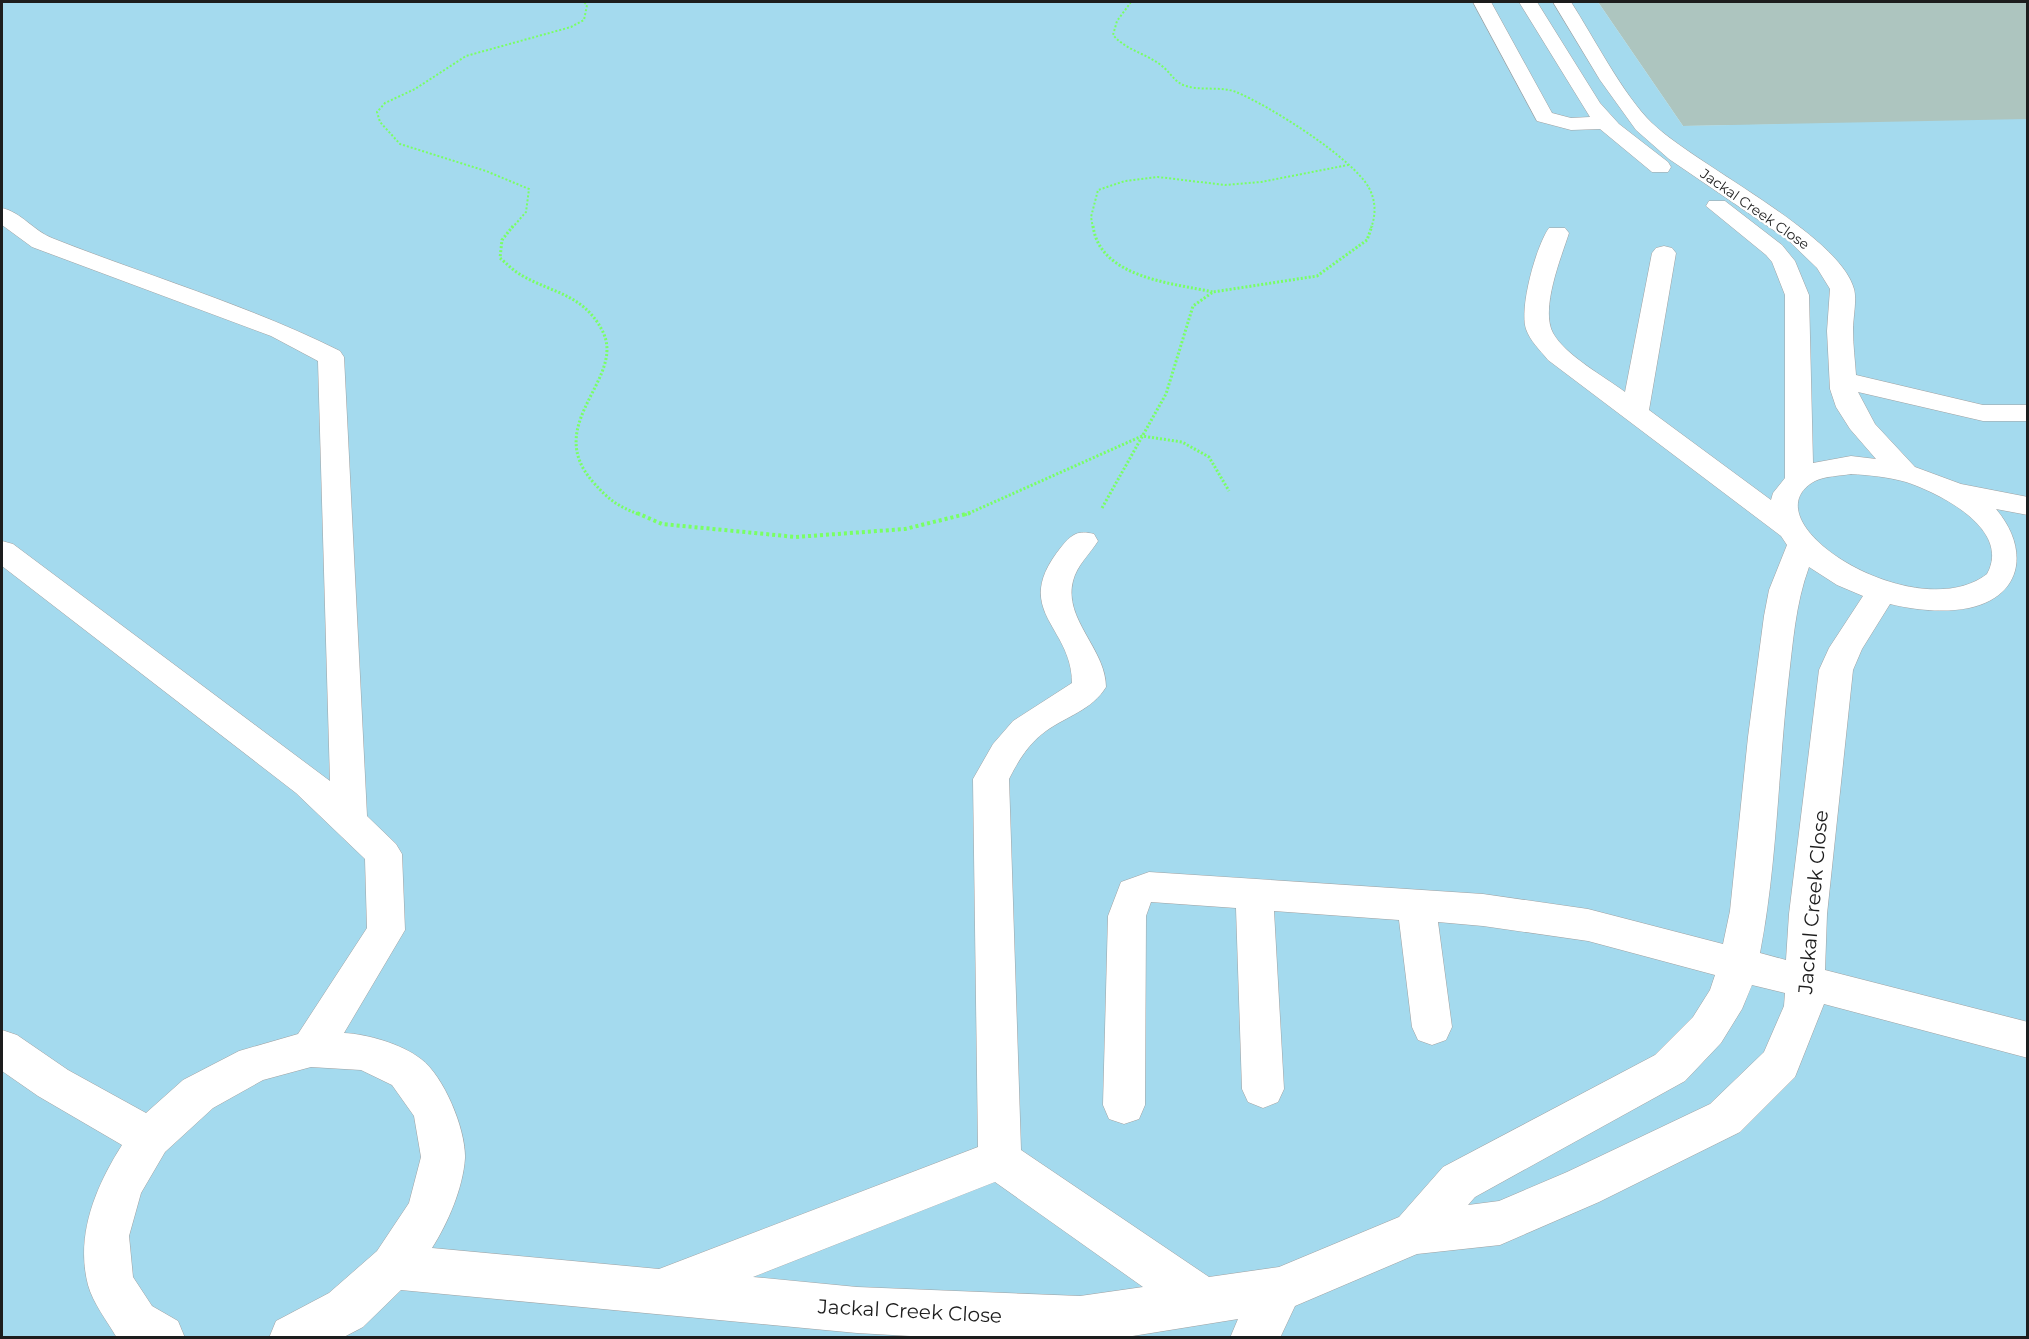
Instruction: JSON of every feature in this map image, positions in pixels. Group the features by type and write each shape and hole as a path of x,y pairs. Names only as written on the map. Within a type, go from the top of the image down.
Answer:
{"street":[{"path":"1482,2 1544,117 1571,124 1606,122"},
{"name":"Jackal Creek Close","path":"1528,2 1592,106 1606,122 1641,154 1761,239 1783,261 1792,280 1799,308 1799,479"},
{"name":"Jackal Creek Close","path":"1562,2 1610,80 1643,126 1677,154 1796,235 1827,264 1842,289 1842,380 1850,407 1864,429 1904,472"},
{"path":"2,215 40,242 280,331 331,357 349,822"},
{"path":"1557,233 1537,306 1537,323 1543,338 1557,354 1796,537"},
{"path":"1635,414 1664,253"},
{"path":"1842,380 1983,413 2028,413"},
{"name":"Jackal Creek Close","path":"1851,465 1904,472 1955,492 1992,521 2016,544 2001,579 1973,596 1945,600 1909,597 1881,590 1847,577 1818,559 1796,537 1784,508 1787,494 1799,479 1820,470 1851,465"},
{"path":"1955,492 2028,506"},
{"name":"Jackal Creek Close","path":"1415,1232 1459,1182 1670,1068 1707,1030 1728,998 1739,963 1749,911 1765,737 1780,616 1796,537"},
{"path":"1000,1161 991,779 1006,748 1039,719 1077,700 1089,687 1090,671 1060,616 1054,586 1063,563 1083,541"},
{"path":"2,551 309,783 383,854 386,930 311,1049"},
{"name":"Jackal Creek Close","path":"393,1268 857,1310 1080,1320 1279,1290 1415,1232 1500,1224 1583,1187 1725,1118 1780,1064 1804,1006 1808,914 1836,670 1843,648 1872,611 1881,590"},
{"path":"1124,1106 1127,916 1134,893 1149,887 1482,910 1588,925 2028,1040"},
{"path":"1254,894 1263,1089"},
{"path":"1416,905 1432,1027"},
{"path":"2,1048 52,1083 150,1138"},
{"path":"160,1338 135,1323 111,1284 106,1236 121,1186 150,1138 198,1094 254,1064 311,1049 365,1052 407,1072 434,1109 443,1157 429,1212 393,1268 346,1310 293,1338"},
{"path":"658,1292 936,1183 1000,1161"},
{"path":"1000,1161 1203,1301"},
{"path":"1254,1338 1279,1290"}],"path":[{"path":"584,2 587,5 584,20 567,31 473,53 442,69 414,90 384,102 377,112 380,122 400,144 486,171 529,189 530,202 524,218 502,240 500,258 521,275 576,299 603,331 607,364 589,396 576,430 579,466 612,503 662,524 692,529 796,537 905,529 969,514 1142,436 1182,442 1209,457 1229,491"},
{"path":"1131,2 1117,21 1113,35 1123,47 1149,57 1166,68 1173,79 1186,86 1233,91 1262,105 1342,158 1349,165 1369,188 1376,214 1367,240 1317,276 1213,292 1142,275 1116,265 1101,254 1094,231 1092,204 1098,190 1125,181 1158,177 1225,185 1252,183 1349,165"},
{"path":"1083,541 1166,394 1193,306 1213,292"}],"shaded area":[{"path":"2,2 1598,2 1683,126 2027,119 2027,1337 2,1338"},
{"path":"1598,2 2027,2 2027,121 1683,126"}]}
